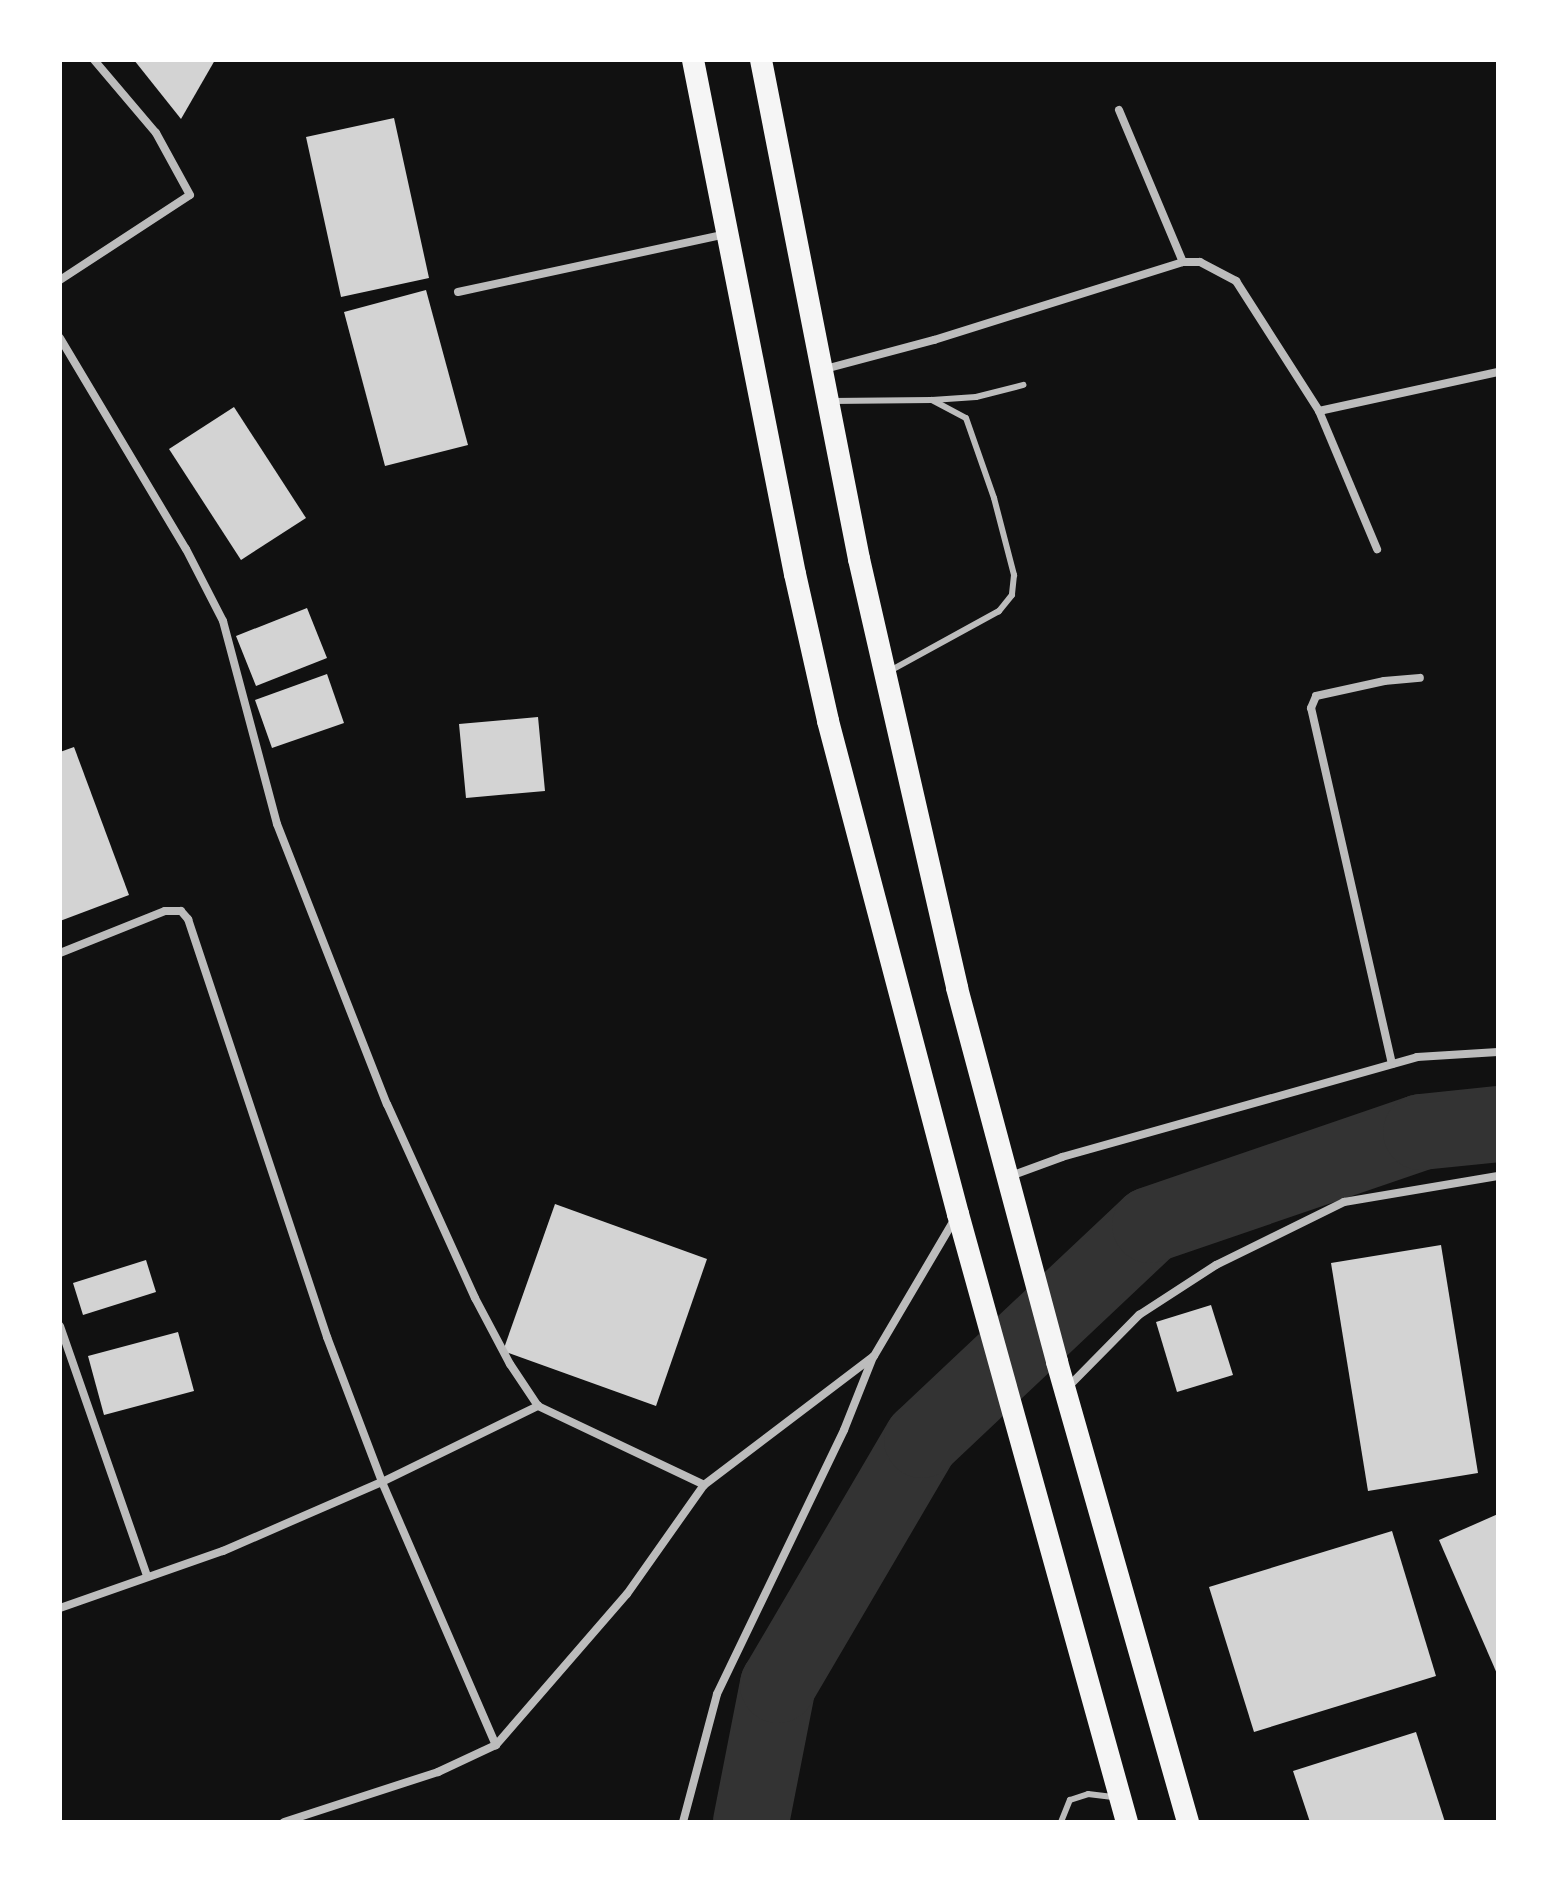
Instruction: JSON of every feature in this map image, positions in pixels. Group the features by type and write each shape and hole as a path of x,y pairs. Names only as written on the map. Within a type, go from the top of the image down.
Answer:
{"highway":[{"path":"693,60 795,574 828,721 958,1214 1127,1822"},
{"path":"761,60 885,673 957,988 1057,1362 1188,1822"}],"street":[{"path":"60,280 190,195 156,133 94,60"},
{"path":"1119,110 1183,262"},
{"path":"458,292 727,234"},
{"path":"824,369 934,340 1183,262 1200,262 1236,281 1319,411 1377,549"},
{"path":"60,338 186,549 223,621 277,824 387,1104 475,1298 510,1364 538,1406 704,1485"},
{"path":"1319,411 1498,372"},
{"path":"1392,1064 1311,708 1316,696 1384,681 1420,678"},
{"path":"60,953 165,911 181,911 188,919 327,1337 382,1482 496,1745"},
{"path":"1007,1177 1062,1157 1417,1057 1498,1052"},
{"path":"1066,1388 1139,1315 1216,1265 1344,1202 1498,1176"},
{"path":"683,1822 717,1694 844,1430 874,1356 958,1214"},
{"path":"60,1326 147,1576"},
{"path":"284,1822 438,1772 496,1745 627,1594 704,1485 874,1356"},
{"path":"60,1608 223,1551 382,1482 538,1406"}],"lane":[{"path":"828,401 976,397 1023,385"},
{"path":"885,673 999,611 1012,595 1014,575 974,435 966,418 932,400"},
{"path":"1061,1822 1070,1800 1088,1794 1121,1798"}],"building":[{"path":"134,60 215,60 181,119"},
{"path":"394,118 429,278 341,297 306,137"},
{"path":"426,290 468,445 385,466 344,312"},
{"path":"234,407 306,518 241,560 169,449"},
{"path":"307,608 327,658 256,686 236,636"},
{"path":"327,674 344,723 272,748 255,700"},
{"path":"538,717 545,791 466,798 459,724"},
{"path":"74,747 129,895 60,921 60,752"},
{"path":"555,1204 707,1259 656,1406 503,1351"},
{"path":"1441,1245 1478,1473 1368,1491 1331,1263"},
{"path":"146,1260 156,1292 83,1315 73,1283"},
{"path":"1211,1305 1233,1375 1177,1392 1156,1322"},
{"path":"178,1332 194,1391 104,1415 88,1356"},
{"path":"1498,1514 1498,1676 1439,1540"},
{"path":"1392,1531 1436,1676 1254,1732 1209,1587"},
{"path":"1416,1732 1445,1822 1310,1822 1293,1771"}],"waterway":[{"path":"751,1822 778,1685 922,1440 1150,1225 1421,1132 1498,1124"}]}
